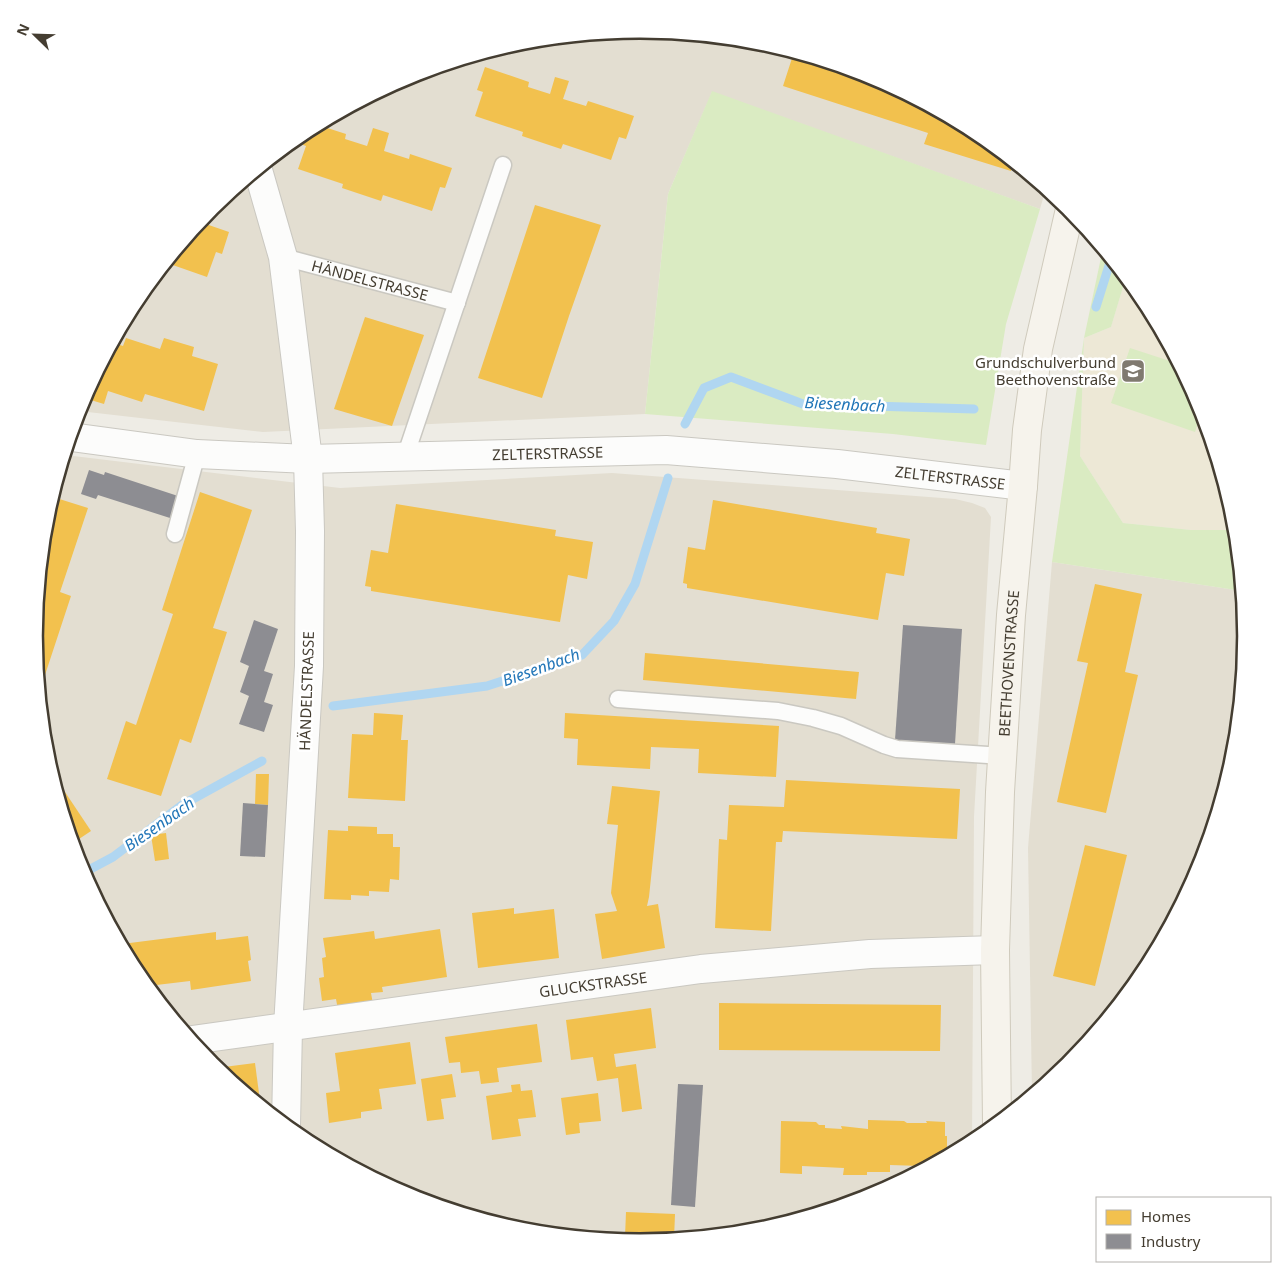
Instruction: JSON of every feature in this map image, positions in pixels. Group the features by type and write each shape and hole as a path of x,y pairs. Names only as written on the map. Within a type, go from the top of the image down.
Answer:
{"street":[{"name":"HÄNDELSTRASSE","path":"260,176 283,257 308,459 310,531 309,666 288,1027 286,1117"},
{"name":"BEETHOVENSTRASSE","path":"997,1115 995,950 1000,792 1010,615 1027,430 1038,349 1068,219"},
{"name":"ZELTERSTRASSE","path":"77,438 197,454 308,459 666,450 837,464 1023,486"},
{"name":"GLUCKSTRASSE","path":"200,1039 701,969 870,954 995,950"}],"lane":[{"path":"405,457 503,165"},
{"name":"HÄNDELSTRASSE","path":"283,257 457,303"},
{"path":"175,534 197,454"},
{"path":"618,699 778,711 840,726 897,749 1003,756"}],"shaded area":[{"path":"601,40 680,40 757,50 832,70 905,100 972,139 1004,162 1044,196 1040,209 712,92 668,194 645,414 263,432 87,412 123,337 144,304 191,242 218,214 277,162 309,139 376,100 449,70 524,50"},
{"name":"Grundschulverbund Beethovenstraße","path":"1124,285 1158,337 1192,407 1217,481 1228,530 1191,530 1123,523 1080,456 1084,338 1111,327"},
{"path":"71,456 340,488 612,473 955,499 985,508 991,517 974,817 972,1133 905,1172 832,1202 757,1222 680,1232 601,1232 524,1222 449,1202 412,1188 376,1172 309,1133 277,1110 218,1058 191,1030 144,968 123,935 105,900 75,828 64,791 48,714 45,675 43,636 48,558 55,519"},
{"path":"1052,562 1235,590 1238,636 1233,714 1217,791 1192,865 1158,935 1114,1000 1090,1030 1032,1087 1028,848"}],"green space":[{"path":"712,91 1040,209 1006,324 986,445 893,434 645,414 668,194"},
{"path":"1101,256 1124,285 1111,327 1084,338"},
{"path":"1084,338 1080,456 1123,523 1191,530 1228,530 1233,558 1235,590 1052,562"},
{"path":"1130,348 1170,361 1198,423 1195,432 1111,403"}],"building: Homes":[{"path":"792,58 832,70 905,100 939,119 972,139 1004,162 1012,169 1011,171 924,144 928,133 783,86"},
{"path":"485,67 529,82 528,87 550,94 555,77 569,81 563,99 586,106 588,101 634,116 626,139 619,137 611,160 563,144 561,149 522,136 523,132 475,116 483,92 477,90"},
{"path":"327,128 346,134 345,139 367,146 373,128 389,133 384,151 409,159 410,154 452,168 445,188 440,187 432,211 383,195 381,201 342,188 343,184 298,169 306,146 302,144"},
{"path":"535,205 601,225 542,398 478,378"},
{"path":"208,225 229,232 222,254 216,252 207,277 173,265"},
{"path":"365,317 424,335 392,426 334,409"},
{"path":"126,338 160,349 164,338 194,347 192,356 218,364 204,411 145,394 142,402 108,391 104,404 92,400 119,345 123,346"},
{"path":"200,492 252,510 213,628 227,632 191,743 180,739 161,796 107,779 126,721 136,725 173,614 162,610"},
{"path":"60,499 88,508 60,592 71,596 45,675 43,636 48,558"},
{"path":"713,500 877,528 876,533 910,539 904,576 886,573 878,620 687,588 687,584 683,583 688,547 705,550"},
{"path":"396,504 556,530 555,536 593,542 587,579 568,575 560,622 371,591 371,587 365,586 371,550 388,553"},
{"path":"1095,584 1142,594 1125,672 1138,675 1106,813 1057,802 1088,663 1077,661"},
{"path":"645,653 859,672 856,699 643,680"},
{"path":"374,713 403,715 401,740 408,740 405,801 348,798 352,734 373,735"},
{"path":"565,713 779,726 776,777 698,773 699,749 651,747 650,769 577,765 578,739 564,738"},
{"path":"256,774 269,774 268,805 255,804"},
{"path":"786,780 960,789 957,839 783,831 782,842 776,842 771,931 715,928 719,839 727,840 729,805 784,807"},
{"path":"612,786 660,791 647,906 658,904 665,948 602,959 595,914 617,911 611,893 618,825 607,824"},
{"path":"64,790 91,831 79,839"},
{"path":"348,826 377,827 377,834 393,834 393,847 400,847 399,880 390,879 389,892 369,891 369,896 351,895 351,900 324,899 328,830 348,831"},
{"path":"166,833 169,859 155,861 151,835"},
{"path":"1085,845 1127,855 1095,986 1053,976"},
{"path":"514,908 514,914 554,909 559,958 478,968 472,913"},
{"path":"440,929 447,977 382,987 383,992 371,993 373,1004 338,1010 336,999 322,1001 319,978 324,977 322,958 326,957 323,938 374,931 375,939"},
{"path":"216,932 216,940 248,936 251,960 248,961 251,981 191,990 190,981 156,985 128,943"},
{"path":"719,1003 941,1005 940,1051 719,1050"},
{"path":"651,1008 656,1048 614,1054 616,1067 636,1064 642,1109 622,1112 618,1078 597,1081 593,1057 571,1060 566,1020"},
{"path":"537,1024 542,1062 497,1068 499,1082 481,1084 479,1071 461,1073 460,1062 449,1063 445,1037"},
{"path":"410,1042 416,1084 379,1089 382,1109 361,1112 361,1118 329,1123 326,1093 340,1091 335,1053"},
{"path":"255,1063 259,1095 247,1085 227,1067"},
{"path":"452,1074 456,1097 441,1099 444,1119 427,1121 421,1079"},
{"path":"520,1084 521,1091 532,1090 536,1117 518,1119 521,1136 492,1140 486,1096 512,1092 511,1085"},
{"path":"598,1093 601,1121 579,1123 580,1133 566,1135 561,1098"},
{"path":"868,1120 904,1121 907,1123 945,1122 947,1148 916,1166 890,1165 890,1172 867,1172 867,1175 843,1175 844,1168 802,1166 802,1174 780,1173 781,1121 816,1122 819,1125 825,1125 825,1128 842,1129 841,1126 868,1129"},
{"path":"626,1212 675,1214 674,1232 625,1233"}],"building: Industry":[{"path":"89,470 104,475 105,472 178,496 170,518 98,495 96,499 81,494"},
{"path":"254,620 278,629 264,671 273,674 264,702 273,705 264,732 239,724 249,696 240,692 249,666 240,662"},
{"path":"903,625 962,629 955,744 895,740"},
{"path":"243,803 268,805 265,857 240,856"},
{"path":"678,1084 703,1085 695,1207 671,1205"}],"waterway":[{"name":"Biesenbach","path":"1096,307 1109,266"},
{"name":"Biesenbach","path":"685,424 704,388 731,377 803,404 974,409"},
{"name":"Biesenbach","path":"333,706 487,686 582,655 614,621 635,584 668,478"},
{"name":"Biesenbach","path":"91,869 113,857 182,805 262,761"}],"place":[{"name":"Grundschulverbund Beethovenstraße","path":"1133,371"}]}
